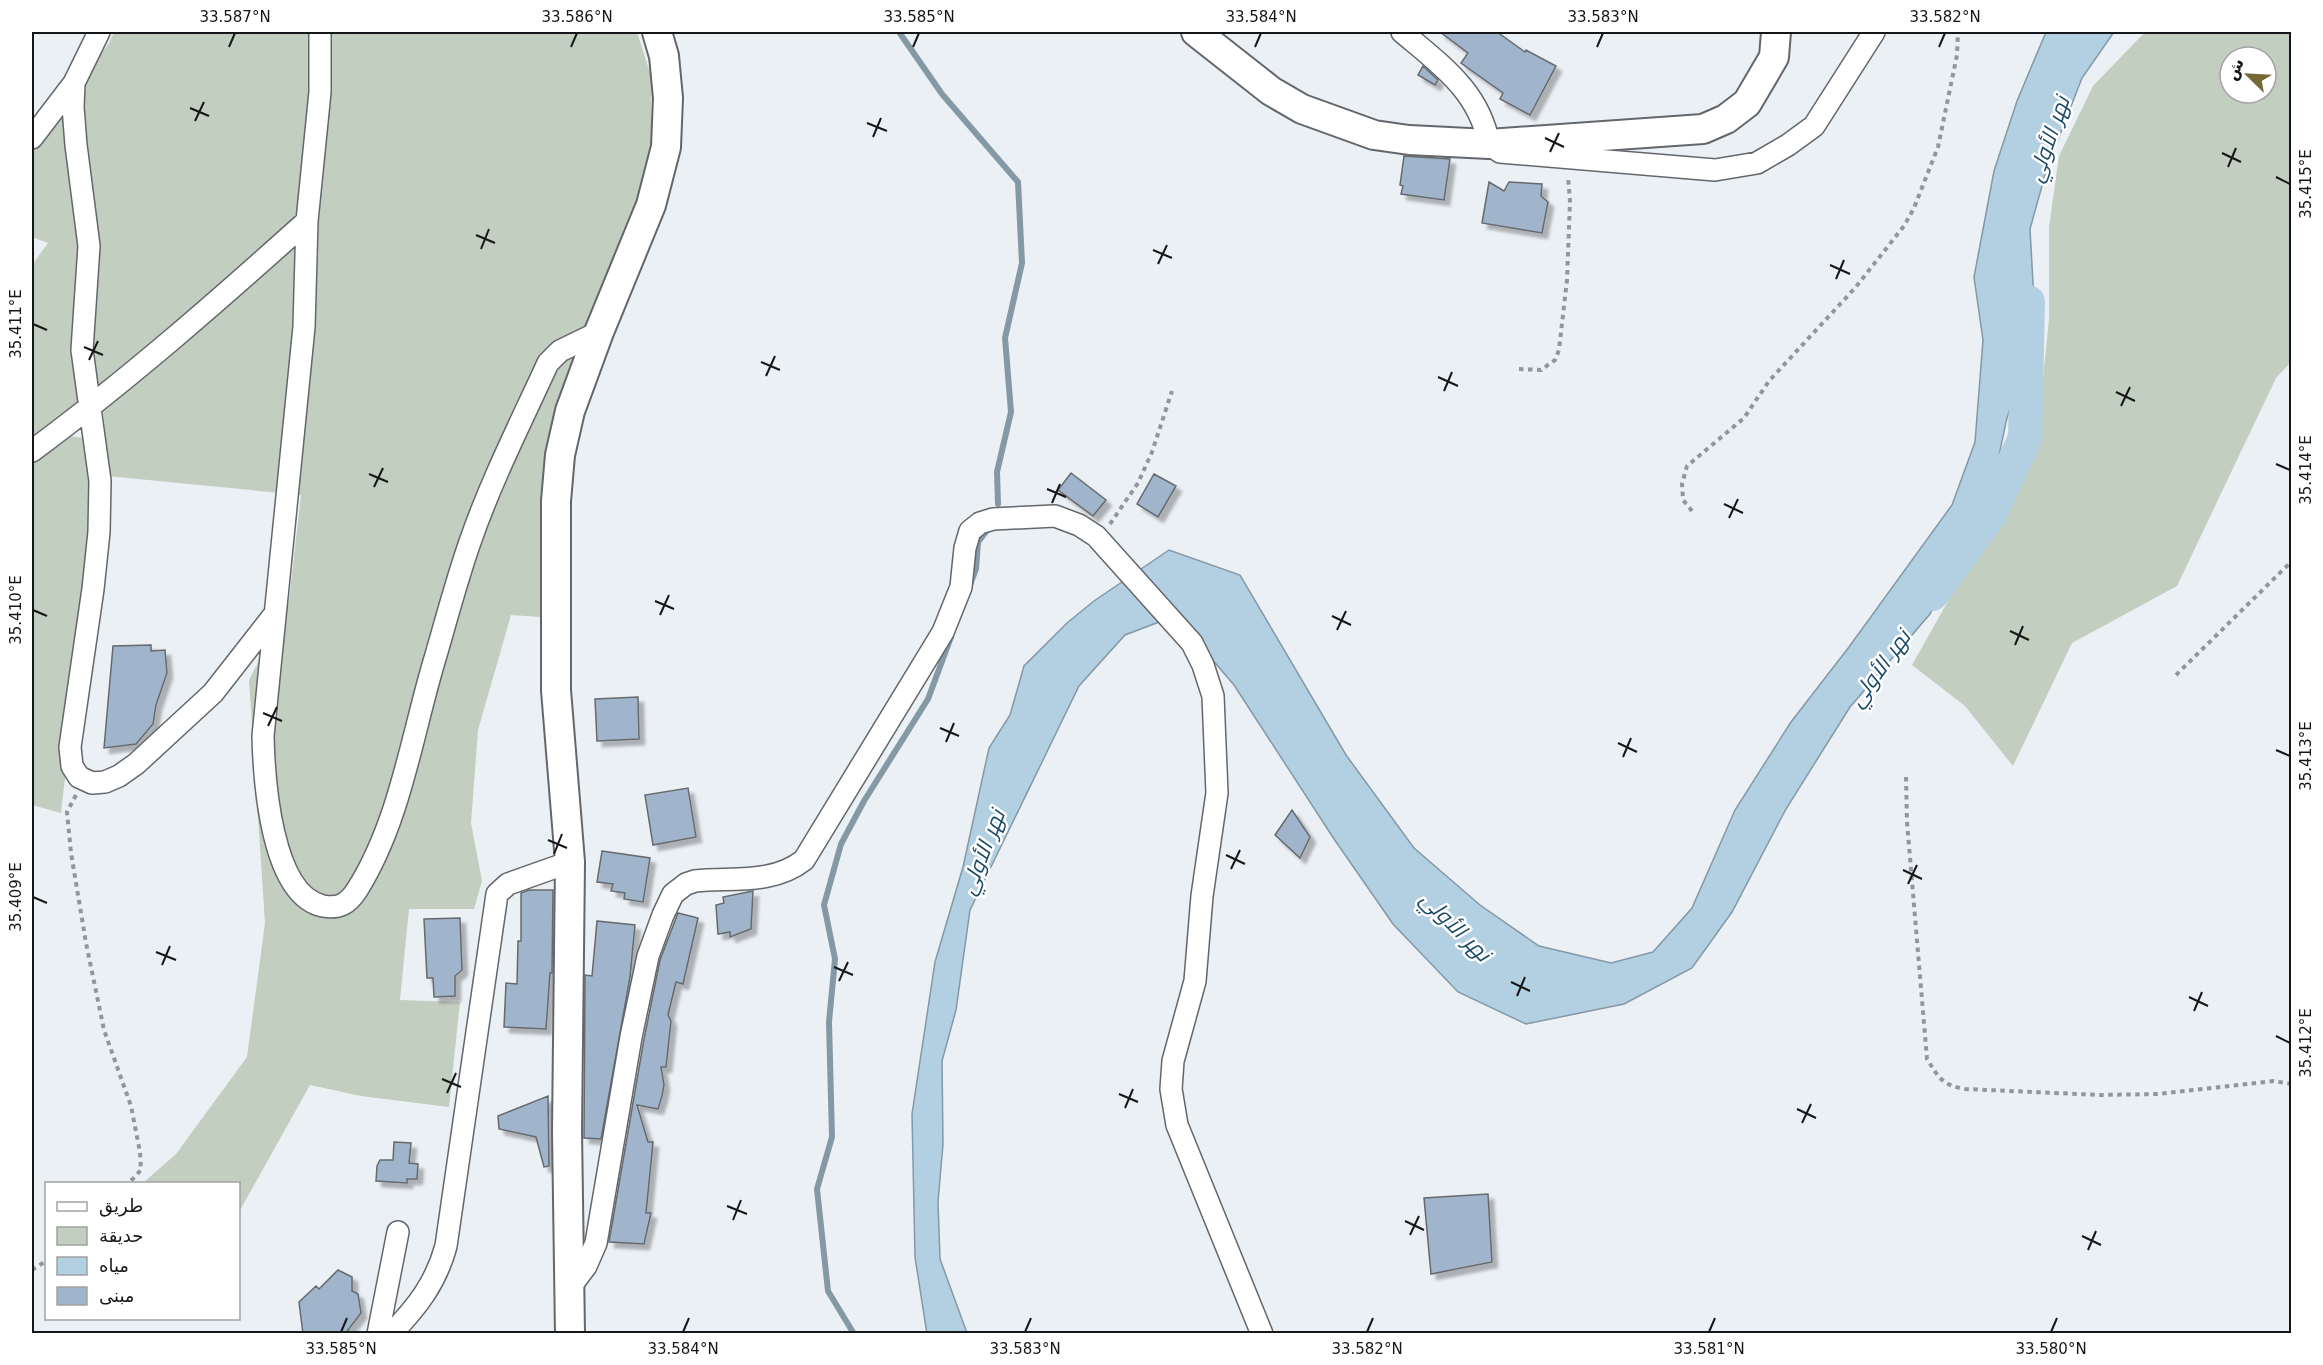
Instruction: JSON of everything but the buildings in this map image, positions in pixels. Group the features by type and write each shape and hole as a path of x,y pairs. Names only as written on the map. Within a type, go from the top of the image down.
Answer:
{"main road":[{"path":"570,1334 567,1131 570,862 556,690 556,501 560,455 570,411 599,332 651,205 666,147 668,98 664,56 657,32"},
{"path":"1196,32 1271,91 1302,109 1330,120 1374,135 1409,140 1489,144 1703,129 1726,119 1747,103 1774,57 1776,32"}],"street":[{"path":"32,138 74,83 99,32"},
{"path":"320,32 320,92 307,221 304,327 263,736 268,806 276,841 289,878 296,889 317,904 330,907 340,906 349,901 361,882 390,819 406,768 430,673 470,542 498,471 548,363 569,346 599,332"},
{"path":"1402,32 1438,62 1473,99 1485,124 1489,144 1500,152 1715,171 1757,162 1788,145 1814,126 1874,32"},
{"path":"74,83 76,145 89,246 82,350 100,481 99,532 70,747 72,766 79,777 92,783 105,782 136,764 213,693 275,614"},
{"path":"32,451 91,407 213,306 307,221"},
{"path":"568,1290 586,1266 596,1243 640,991 654,938 674,894 686,884 695,881 767,877 794,868 804,860 943,632 961,587 965,548 970,531 980,523 993,519 1055,516 1079,525 1096,536 1192,643 1203,665 1213,696 1216,793 1202,896 1195,981 1173,1061 1171,1089 1173,1108 1190,1158 1262,1334"},
{"path":"391,1334 414,1310 429,1289 437,1274 446,1246 497,894 508,884 570,862"},
{"path":"378,1334 398,1232"}],"path":[{"path":"1692,511 1683,500 1682,484 1687,466 1744,418 1769,381 1855,288 1904,226 1914,208 1938,147 1957,55 1958,32"},
{"path":"1519,369 1540,370 1555,360 1559,350 1567,280 1570,201 1563,158"},
{"path":"1096,536 1106,530 1138,483 1152,452 1172,391"},
{"path":"2176,675 2292,561"},
{"path":"1906,777 1907,822 1927,1059 1938,1078 1948,1086 1965,1089 2100,1095 2157,1094 2273,1081 2292,1084"},
{"path":"85,780 67,812 71,853 104,1030 131,1106 140,1152 141,1170 130,1182"}],"green space":[{"path":"114,32 637,32 651,76 652,155 630,229 565,381 555,421 547,461 540,617 511,615 478,730 471,823 482,881 474,909 409,909 400,1000 460,1002 449,1107 361,1096 310,1085 240,1210 240,1182 144,1182 176,1154 247,1057 265,923 249,680 289,601 301,495 107,476 104,419 98,388 32,438 32,265 48,243 32,237 32,147 109,43"},
{"path":"2145,32 2291,32 2291,362 2276,378 2177,586 2072,643 2013,766 1965,706 1912,665 2005,500 2038,427 2049,319 2049,227 2059,156 2093,86"},
{"path":"70,436 84,438 93,534 61,813 32,805 32,464"}],"water":[{"path":"2046,32 2114,32 2082,78 2047,168 2030,229 2035,319 2006,422 1991,494 1930,614 1850,707 1786,809 1732,912 1692,968 1624,1004 1526,1024 1458,992 1393,924 1334,839 1234,685 1175,616 1125,635 1079,686 970,910 956,1010 942,1061 943,1144 938,1202 940,1259 967,1333 927,1334 915,1257 912,1114 935,962 963,867 989,748 1010,715 1024,666 1067,623 1094,601 1169,550 1240,575 1346,755 1414,848 1480,905 1539,946 1611,963 1653,952 1692,908 1735,810 1791,722 1849,647 1952,505 1975,442 1983,340 1974,277 1994,171 2017,101"}],"waterway":[{"path":"899,32 942,94 1018,182 1022,263 1005,338 1011,412 997,472 998,504"},
{"name":"نهر الأولي","path":"1932,594 1989,516 2025,438 2028,302"},
{"path":"970,585 976,569 978,542 989,528"},
{"path":"854,1334 828,1291 817,1189 832,1137 829,1022 835,959 824,905 841,844 864,801 928,699 951,637"}]}
